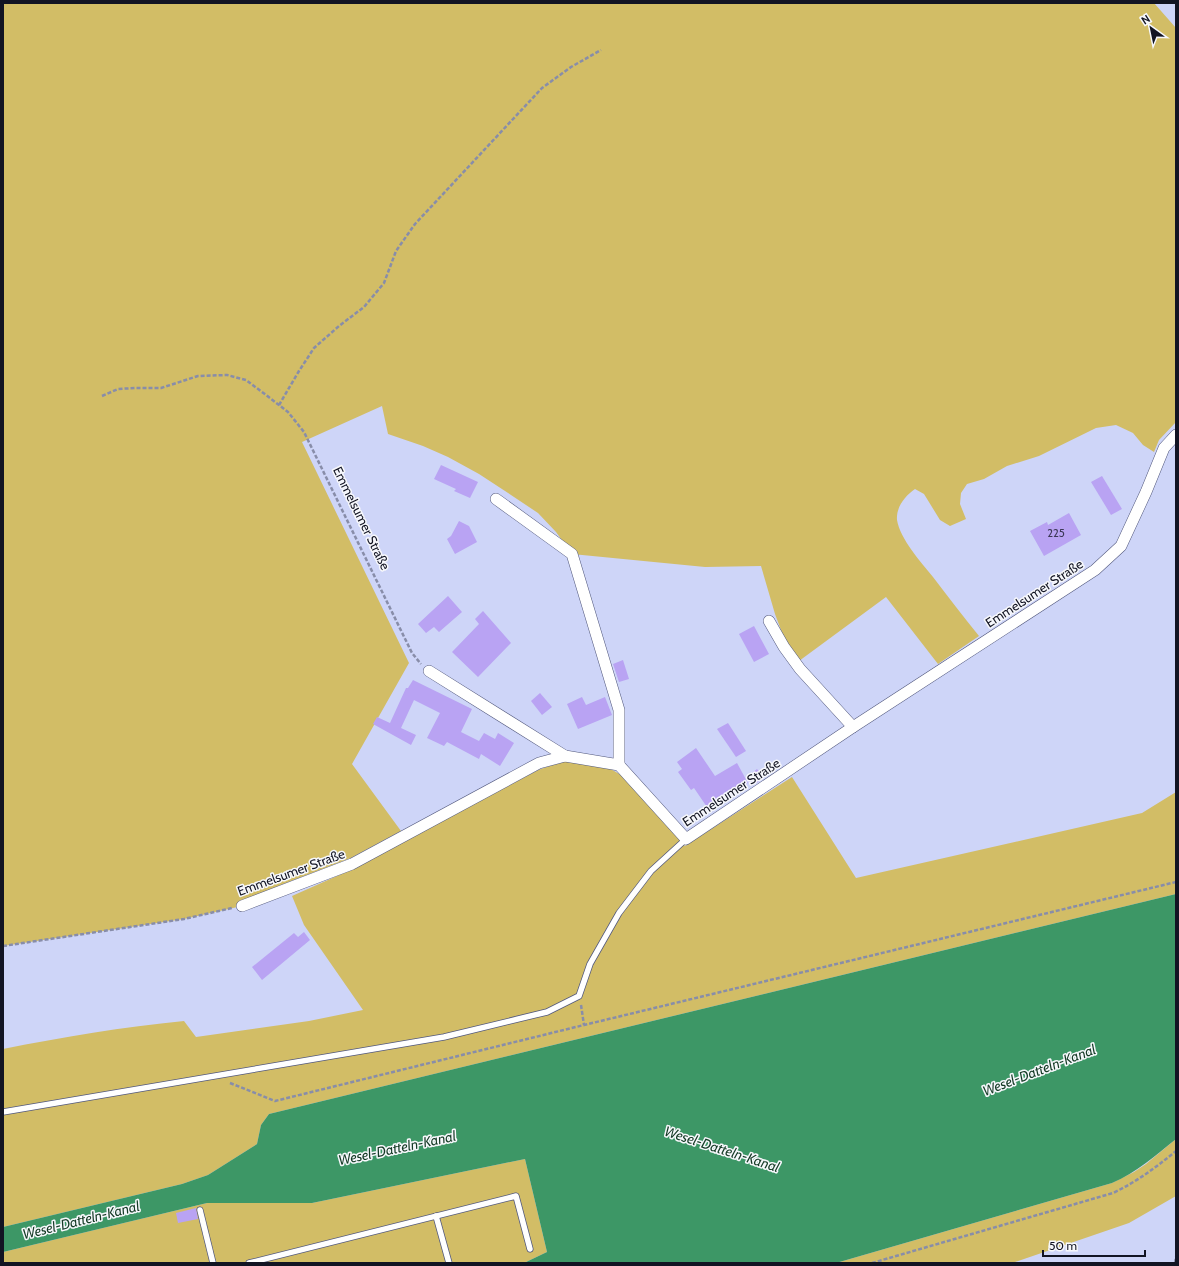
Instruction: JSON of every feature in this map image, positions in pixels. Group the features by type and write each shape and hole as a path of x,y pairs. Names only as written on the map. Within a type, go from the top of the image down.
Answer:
{"street":[{"name":"Emmelsumer Straße","path":"429,671 565,756 619,765 686,839 853,727 1095,570 1121,546 1164,448 1176,435"},
{"path":"496,498 572,554 619,710 619,765"},
{"path":"769,621 784,647 800,669 853,727"},
{"name":"Emmelsumer Straße","path":"242,906 352,864 539,763 565,756"}],"lane":[{"path":"3,1112 444,1037 547,1012 579,996 590,964 619,913 651,871 686,839"},
{"path":"249,1263 516,1196 530,1249"},
{"path":"200,1210 213,1263"},
{"path":"436,1216 449,1263"}],"path":[{"path":"279,405 314,348 364,307 384,283 396,251 415,224 542,88 571,67 601,50"},
{"name":"Emmelsumer Straße","path":"102,396 118,390 135,388 161,388 198,376 227,374 246,380 288,412 304,432 412,653 429,671"},
{"path":"214,1076 275,1101 1176,882"},
{"name":"Emmelsumer Straße","path":"3,946 184,919 242,906"},
{"path":"579,996 584,1025"},
{"path":"872,1263 1113,1193 1132,1184 1153,1170 1176,1151"},
{"path":"1175,1263 1176,1257"}],"shaded area":[{"path":"3,3 1154,3 1176,28 1176,422 1159,440 1154,452 1143,445 1133,433 1116,425 1096,428 1039,456 1007,466 984,479 967,484 961,493 960,504 966,519 950,526 940,520 924,494 915,489 908,495 902,502 897,515 897,520 902,535 917,557 979,636 938,664 886,597 799,661 787,646 775,614 761,566 705,567 572,554 556,532 538,513 479,474 448,457 423,446 388,434 382,406 302,442 409,663 352,764 401,831 351,858 281,885 242,906 184,919 3,946"},
{"path":"578,761 608,768 630,782 650,802 685,846 792,777 856,878 1142,813 1176,792 1176,894 269,1114 261,1125 257,1144 208,1175 182,1184 3,1227 3,1049 48,1040 138,1026 184,1021 196,1037 309,1021 363,1010 304,925 292,896 346,872 538,770 561,762"},
{"path":"1176,1139 1176,1196 1129,1223 1012,1263 836,1263 1112,1183 1146,1164"},
{"path":"525,1159 547,1252 524,1263 3,1263 3,1252 207,1203 312,1203"}],"water":[{"name":"Wesel-Datteln-Kanal","path":"1176,894 1176,1139 1138,1169 1112,1183 836,1263 524,1263 547,1252 525,1159 312,1203 207,1203 3,1252 3,1227 182,1184 208,1175 257,1144 261,1125 269,1114"}],"building":[{"path":"441,465 478,482 470,498 454,491 456,489 434,479"},
{"path":"1102,476 1122,509 1111,515 1091,482"},
{"path":"1069,513 1081,535 1044,556 1030,531 1047,522 1048,525"},
{"path":"459,521 469,526 477,542 455,554 447,539 451,536"},
{"path":"448,596 462,612 439,632 434,627 426,633 418,624"},
{"path":"483,611 511,643 478,677 452,652 479,624 475,619"},
{"path":"754,626 769,654 754,662 739,634"},
{"path":"623,660 629,679 619,682 613,664"},
{"path":"413,680 472,709 461,732 479,741 484,733 495,739 498,733 514,743 500,766 481,754 479,759 447,742 444,746 427,738 440,713 414,700 401,728 416,735 411,745 373,724 377,717 390,723 406,688 408,688"},
{"path":"540,693 552,707 542,715 531,701"},
{"path":"582,697 586,705 605,697 612,715 578,729 567,704"},
{"path":"728,723 746,751 736,757 717,729"},
{"path":"696,748 715,776 737,763 748,783 709,810 694,788 691,790 678,772 682,769 677,762"},
{"path":"757,769 764,778 752,786 746,778"},
{"path":"304,932 310,940 262,980 252,967 294,933 298,937"},
{"path":"196,1208 198,1219 178,1223 176,1213"}]}
